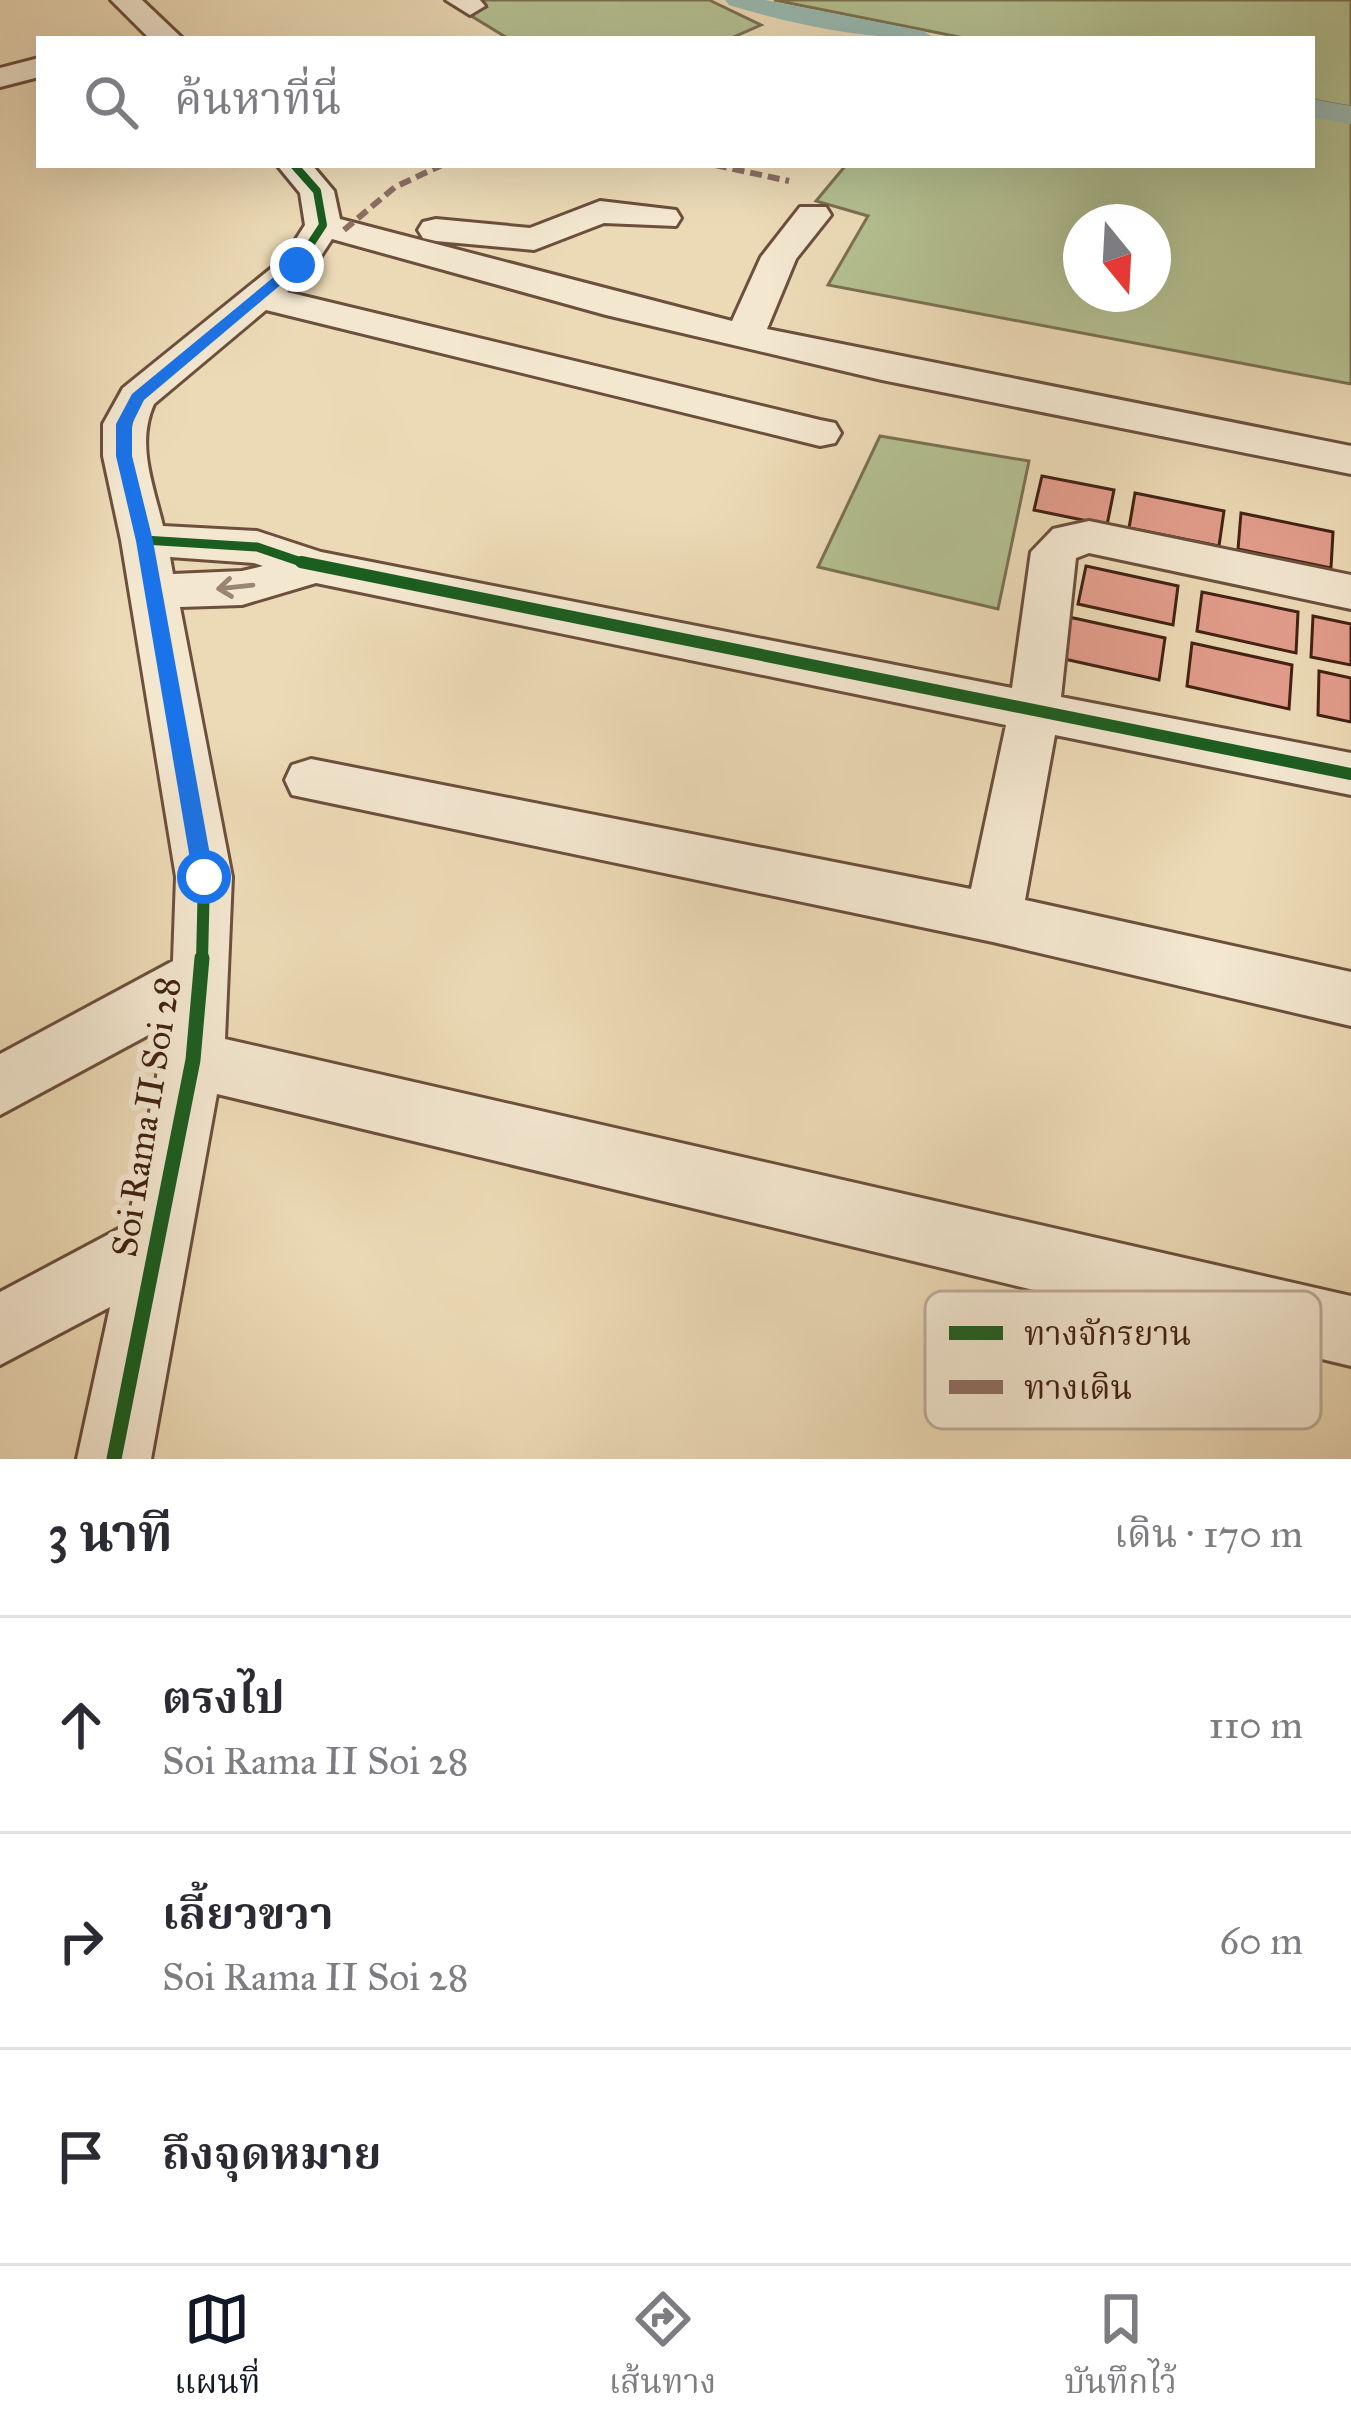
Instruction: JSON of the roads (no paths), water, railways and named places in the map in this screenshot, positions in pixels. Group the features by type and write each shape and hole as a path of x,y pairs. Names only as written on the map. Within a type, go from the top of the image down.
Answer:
{"street":[{"path":"125,0 154,36"},
{"path":"2,95 36,69"},
{"path":"297,168 317,191 323,225 398,246 882,368 1351,460"},
{"path":"398,246 431,231 452,229 534,239 600,212 663,218"},
{"path":"745,336 779,256 813,215"},
{"name":"Soi Rama II Soi 28","path":"114,1459 193,1060 202,975 204,877 124,456 124,424 137,397 297,265 323,225"},
{"path":"258,297 820,433"},
{"path":"993,918 1034,711 1054,552 1069,540 1089,536 1351,592"},
{"path":"147,566 242,588 316,567 1351,774"},
{"path":"311,780 993,918 1351,999"},
{"path":"0,1086 202,975"},
{"path":"193,1060 1180,1291"},
{"path":"0,1330 157,1244"},
{"path":"1321,1324 1351,1331"}],"waterway":[{"path":"738,0 792,16 906,36"},
{"path":"1315,109 1351,115"}]}
